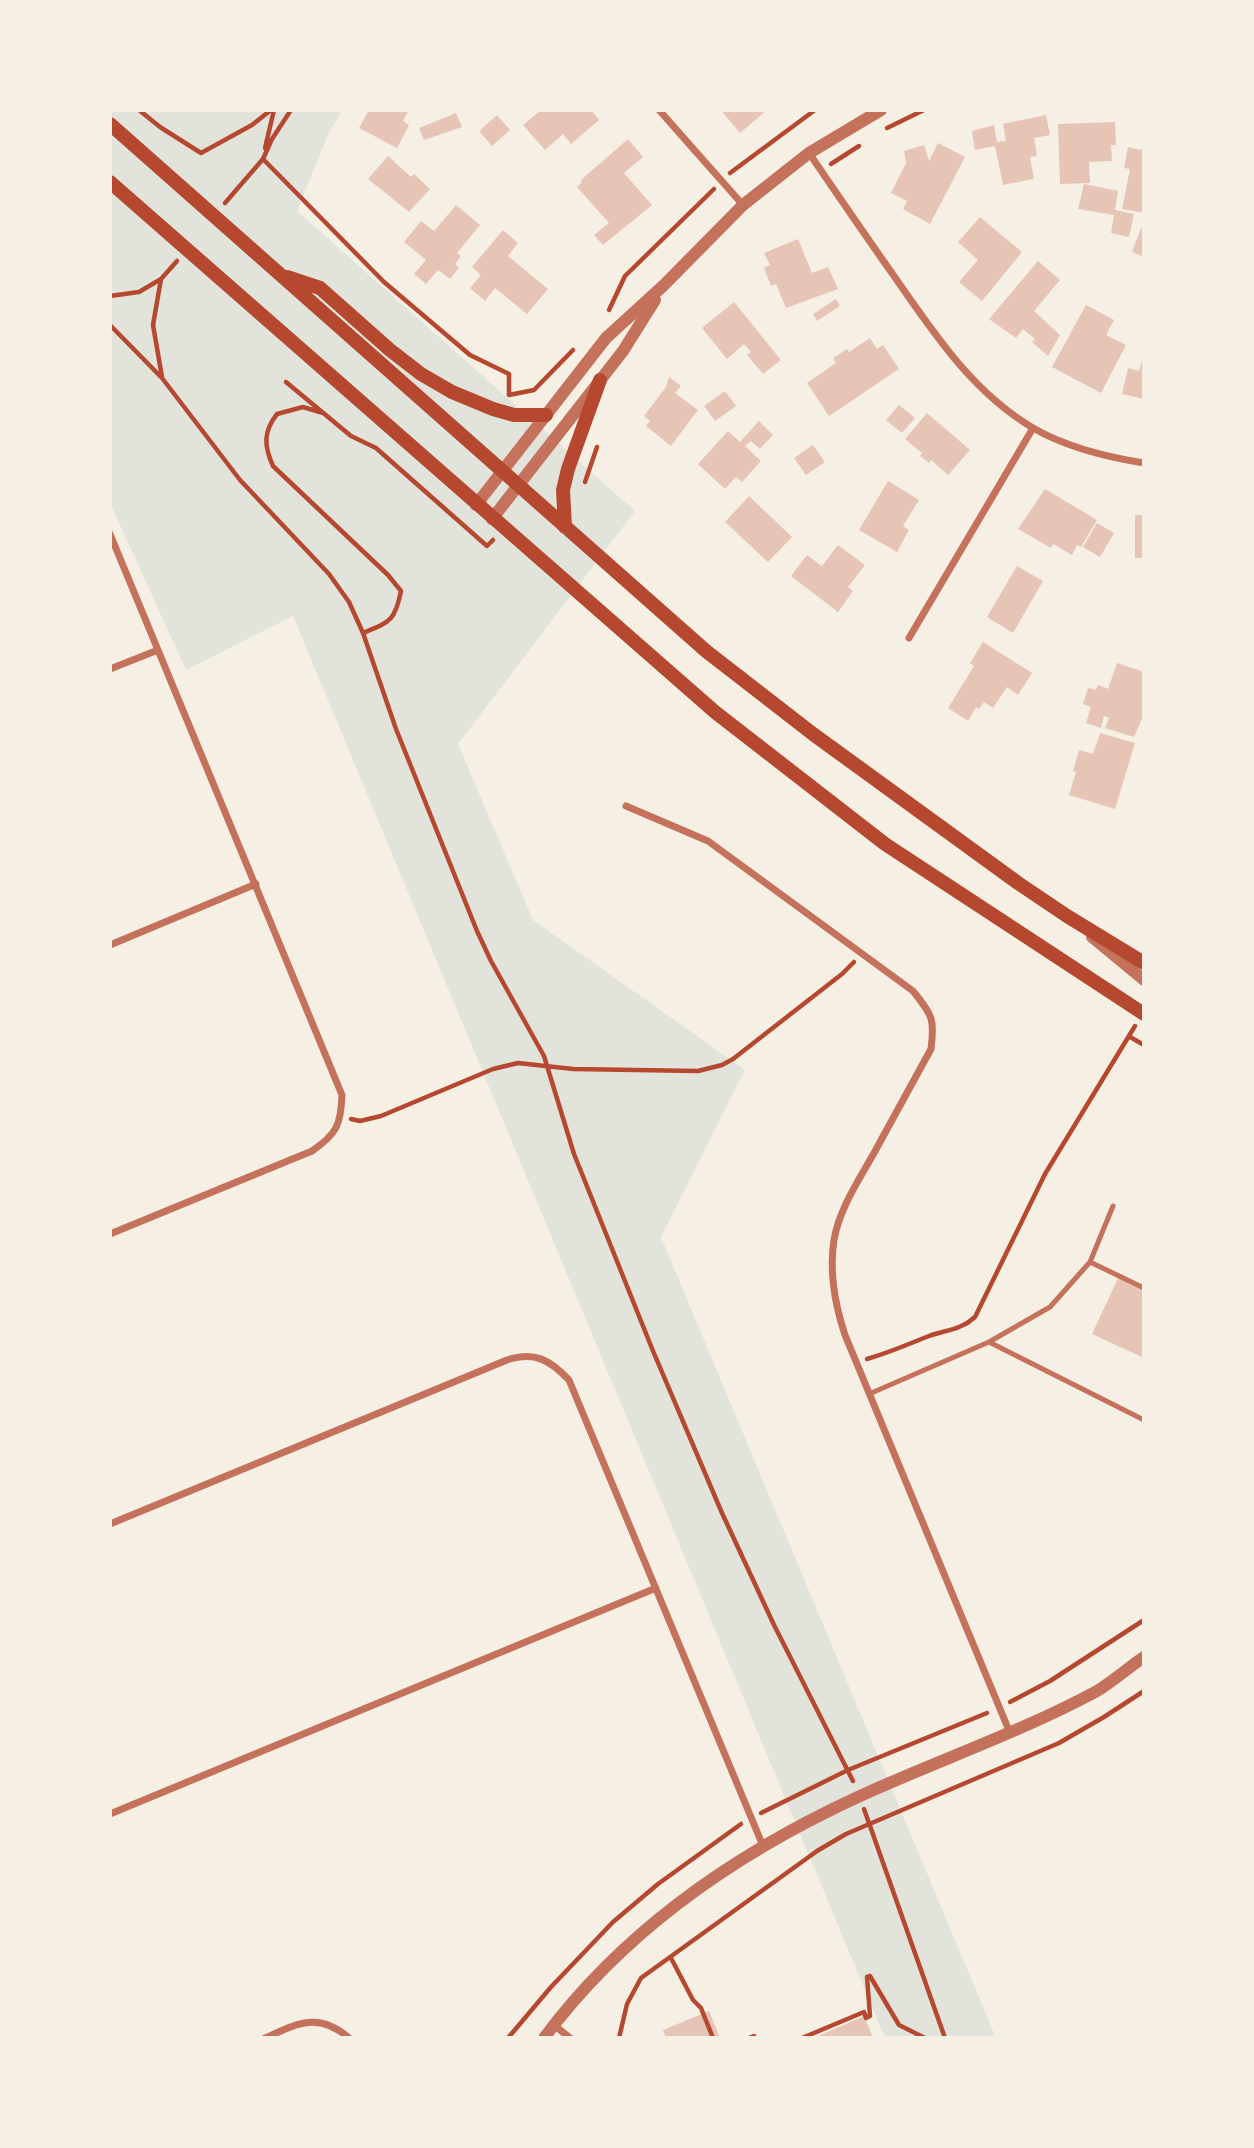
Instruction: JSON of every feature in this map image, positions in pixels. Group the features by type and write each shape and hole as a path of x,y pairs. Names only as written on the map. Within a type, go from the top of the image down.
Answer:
{"main road":[{"path":"110,124 706,651 813,734 1068,916 1144,963"},
{"path":"110,182 715,712 885,844 1143,1013"},
{"path":"282,276 320,288 390,350 421,374 452,392 493,410 514,415 546,415"},
{"path":"565,527 563,490 568,469 600,380"}],"street":[{"path":"659,110 743,205"},
{"path":"476,505 606,338 664,285 743,205 808,153 881,110"},
{"path":"808,153 938,340 980,389 1033,428 1082,449 1144,463"},
{"path":"492,519 623,351 664,285"},
{"path":"909,638 1033,428"},
{"path":"110,534 342,1095 339,1124 328,1140 312,1151 110,1234"},
{"path":"110,669 158,649"},
{"path":"626,806 708,841 913,990 929,1011 934,1027 931,1049 853,1190 834,1241 832,1278 839,1317 856,1362 1010,1733"},
{"path":"110,945 256,884"},
{"path":"1068,916 1144,980"},
{"path":"110,1524 507,1360 519,1356 540,1358 554,1364 569,1380 763,1846"},
{"path":"110,1814 656,1587"},
{"path":"544,2038 617,1955 701,1885 763,1846 859,1797 1010,1733 1099,1689 1144,1657"},
{"path":"265,2038 300,2023 313,2021 327,2024 349,2038"},
{"path":"554,2025 570,2038"}],"lane":[{"path":"869,1394 989,1342 1050,1307 1090,1262 1113,1206"},
{"path":"1090,1262 1144,1288"},
{"path":"989,1342 1144,1420"}],"path":[{"path":"139,110 201,153 252,125 272,110"},
{"path":"263,159 272,110"},
{"path":"263,159 272,139 291,110"},
{"path":"604,321 625,276 734,169 815,110"},
{"path":"882,131 924,110"},
{"path":"821,171 862,144"},
{"path":"263,159 384,282 470,355 509,374 509,395 534,390 575,347"},
{"path":"110,296 139,292 161,279 153,325 162,378"},
{"path":"110,325 162,378 240,480 329,574 349,602 363,633 396,729 477,931 544,1056 574,1154 706,1475 774,1625 848,1770"},
{"path":"286,382 325,414 303,407 277,414 266,432 266,450 273,466 388,575 401,591 397,610 390,622 363,633"},
{"path":"341,1115 360,1121 381,1116 493,1069 518,1063 635,1072 698,1071 722,1065 842,974 854,962 859,952"},
{"path":"856,1362 900,1350 931,1335 960,1328 975,1318 1045,1174 1143,1013"},
{"path":"1129,1037 1144,1045"},
{"path":"1013,1701 1050,1681 1144,1620"},
{"path":"619,2038 624,2015 641,1978 817,1851 870,1823 1059,1743 1144,1690"},
{"path":"772,1807 848,1770 986,1713"},
{"path":"870,1823 945,2038"},
{"path":"508,2038 551,1987 613,1922 658,1884 737,1827"},
{"path":"671,1958 693,2000 701,2008 713,2038"},
{"path":"802,2038 864,2012 866,2018 870,2015 867,1977 870,1976 899,2025 925,2038"},
{"path":"749,2038 755,2038"}],"shaded area":[{"path":"110,110 343,110 330,130 297,211 635,511 458,744 533,920 745,1070 661,1237 996,2038 885,2038 293,616 186,670 110,503"}],"building":[{"path":"369,110 409,110 403,121 409,125 397,148 359,128"},
{"path":"541,110 591,110 599,120 571,144 563,134 545,150 523,125"},
{"path":"721,110 767,110 740,133"},
{"path":"456,113 462,127 424,140 419,128"},
{"path":"497,115 510,130 492,146 479,131"},
{"path":"1046,115 1050,135 1034,138 1037,156 1030,157 1034,179 1003,185 995,146 975,150 972,131 994,125 997,142 1006,141 1003,124"},
{"path":"1115,122 1116,145 1111,145 1112,161 1089,162 1090,183 1060,184 1058,124"},
{"path":"628,139 643,157 624,173 652,205 603,245 594,235 609,223 577,187 581,180"},
{"path":"938,143 965,157 930,224 903,209 907,201 891,193 906,163 904,151 924,145 929,161"},
{"path":"1143,145 1144,213 1122,209 1130,169 1124,168 1128,147 1141,150"},
{"path":"388,156 411,177 414,174 430,189 409,212 368,179"},
{"path":"1084,184 1118,191 1115,210 1134,214 1129,237 1111,233 1114,215 1078,209"},
{"path":"456,205 480,225 457,253 461,256 455,264 459,268 450,279 438,270 426,284 414,274 426,260 404,242 421,221 434,231"},
{"path":"980,217 1022,252 982,301 959,282 978,260 958,242"},
{"path":"1141,228 1144,229 1144,257 1132,252"},
{"path":"503,230 518,243 508,256 548,289 527,314 495,288 485,301 470,288 481,275 472,267"},
{"path":"798,239 812,273 828,267 838,289 786,308 776,284 771,286 764,268 770,265 764,253"},
{"path":"1038,261 1060,280 1034,311 1060,335 1048,356 1032,342 1035,339 1023,329 1016,338 989,319"},
{"path":"836,299 840,306 817,321 813,314"},
{"path":"734,302 781,360 763,374 747,355 751,352 744,344 727,359 702,328"},
{"path":"1086,305 1114,320 1106,335 1126,345 1101,393 1052,367"},
{"path":"870,338 877,349 883,345 899,369 829,416 807,383 836,363 833,358 847,349 849,352"},
{"path":"1143,357 1144,399 1122,394 1128,368 1139,371"},
{"path":"669,377 681,386 675,393 698,410 671,446 646,426 650,421 644,416 666,387"},
{"path":"725,391 736,406 715,421 704,406"},
{"path":"899,405 915,418 902,433 886,420"},
{"path":"927,413 970,450 948,475 931,460 929,463 920,456 922,453 905,439"},
{"path":"759,421 773,435 760,449 751,441 745,446 761,461 742,482 736,477 725,489 698,464 728,431 740,442"},
{"path":"813,445 825,462 806,475 794,458"},
{"path":"888,481 919,500 903,526 909,530 897,552 859,530"},
{"path":"1045,489 1097,520 1081,547 1077,545 1072,555 1053,544 1051,548 1018,529"},
{"path":"749,496 792,537 768,562 725,522"},
{"path":"1135,515 1144,515 1144,558 1135,558"},
{"path":"1097,523 1114,533 1100,557 1083,547"},
{"path":"838,545 865,565 848,587 853,591 838,612 791,576 807,555 822,566"},
{"path":"1017,566 1043,581 1013,633 987,617"},
{"path":"983,642 1032,673 1018,695 1007,687 993,708 984,702 979,709 976,707 968,721 948,708 974,666 970,663"},
{"path":"1117,663 1144,672 1144,714 1134,737 1105,728 1109,718 1104,716 1101,728 1086,723 1091,707 1083,704 1088,688 1096,690 1098,685 1108,689"},
{"path":"1100,733 1135,743 1115,809 1069,795 1079,750 1093,754"},
{"path":"1119,1276 1144,1288 1144,1358 1092,1334"},
{"path":"709,2011 720,2038 666,2038 663,2030"},
{"path":"864,2016 873,2038 814,2038"}]}
